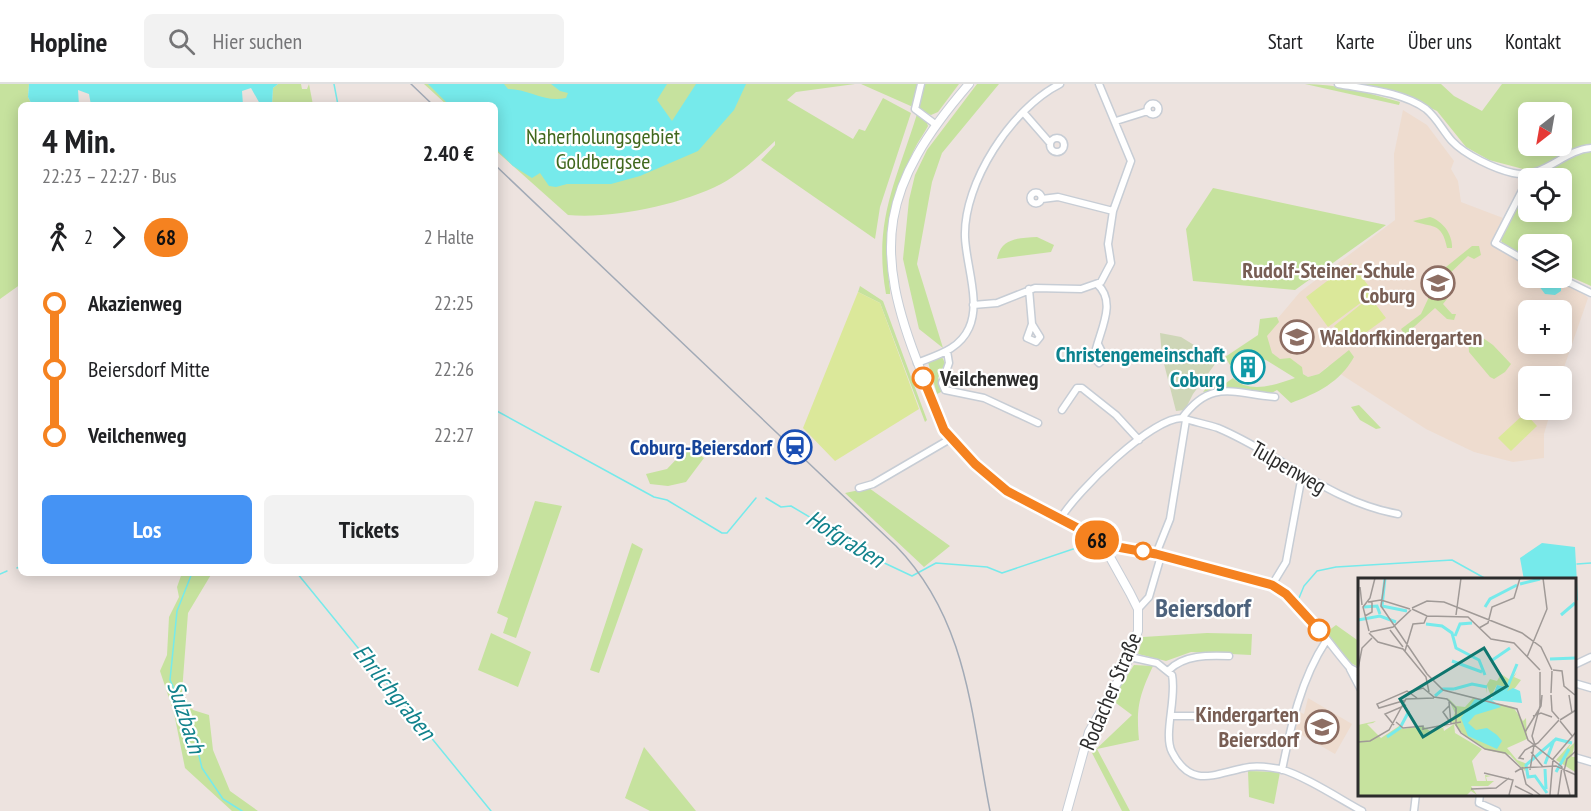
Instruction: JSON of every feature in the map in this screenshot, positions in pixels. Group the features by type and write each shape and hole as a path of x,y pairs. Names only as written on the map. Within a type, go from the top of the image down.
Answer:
{"street":[{"path":"921,84 915,109 935,124"},
{"name":"Rodacher Straße","path":"969,84 935,124 919,148 903,182 894,215 891,264 899,309 917,363 936,415 950,439 1007,491 1060,518 1101,544 1138,609 1138,631 1130,657 1089,732 1067,811"},
{"path":"917,363 947,351 962,339 969,327 973,305 965,235 970,195 989,159 1023,112 1060,84"},
{"path":"973,305 997,303 1029,289 1048,287 1081,289 1097,284 1106,276 1111,263 1108,244 1113,211 1131,161 1099,84"},
{"path":"1338,84 1416,103 1434,117 1453,142 1465,152 1513,173 1518,173"},
{"path":"1116,121 1148,111"},
{"path":"1023,112 1050,142"},
{"path":"1543,168 1588,149"},
{"path":"1513,173 1518,182"},
{"path":"1042,198 1058,197 1113,211"},
{"path":"1518,197 1495,243 1518,256"},
{"path":"1097,284 1103,290 1107,306 1098,344"},
{"path":"1572,284 1591,293"},
{"path":"1029,289 1032,324"},
{"path":"947,351 949,363 942,383 945,390 984,398 1038,423"},
{"path":"1062,410 1077,388 1082,388 1116,415 1139,440"},
{"path":"1138,609 1149,597 1158,555 1170,519 1184,419 1191,406 1207,393 1225,390 1275,397"},
{"path":"1060,518 1068,505 1100,473 1139,440 1166,422 1184,419"},
{"name":"Tulpenweg","path":"1184,419 1217,428 1340,496 1377,510 1398,514"},
{"path":"859,489 873,484 950,439"},
{"path":"1272,585 1286,562 1302,475"},
{"path":"1101,544 1158,555 1272,585 1298,606 1350,668 1358,684"},
{"path":"1282,770 1293,719 1314,660 1326,641"},
{"path":"1169,670 1179,661 1204,655 1229,656"},
{"path":"1130,657 1157,663 1169,670 1173,681 1169,736 1171,751 1188,771 1211,777 1244,768 1282,770 1362,811"},
{"path":"1576,664 1591,657"},
{"path":"1350,668 1358,673"},
{"path":"1576,682 1591,688"},
{"path":"1172,716 1219,716"},
{"path":"1576,757 1591,762"},
{"path":"1414,811 1416,796"},
{"path":"1480,796 1479,803 1497,811"}],"shaded area":[{"name":"Rudolf-Steiner-Schule Coburg","path":"1403,110 1427,125 1454,161 1451,169 1458,181 1461,202 1503,218 1491,245 1518,260 1518,288 1572,288 1572,286 1588,298 1572,344 1572,300 1518,300 1518,354 1569,354 1564,366 1518,366 1518,420 1548,420 1544,434 1544,458 1513,462 1474,452 1426,429 1328,366 1319,374 1308,377 1256,344 1300,292 1395,220 1394,154"},
{"name":"Kindergarten Beiersdorf","path":"1308,698 1352,724 1335,754 1293,730 1297,711 1304,714"}],"green space":[{"path":"0,84 29,84 28,97 30,102 18,102 18,286 0,299"},
{"path":"278,84 301,84 302,89 307,89 309,84 312,102 272,102 273,88"},
{"name":"Naherholungsgebiet Goldbergsee","path":"424,84 855,84 796,92 787,100 853,139 859,129 865,131 883,98 911,113 880,207 875,239 761,160 775,145 775,141 728,180 704,192 646,209 605,215 568,215 498,153 498,102 444,102"},
{"path":"861,84 959,84 938,112 931,115"},
{"path":"977,84 999,84 942,153 932,182 917,264 943,348 919,329 903,259 909,200 915,175 927,150"},
{"path":"1305,84 1341,87 1400,102 1399,105"},
{"path":"1357,84 1441,84 1454,96 1482,111 1502,84 1591,84 1591,286 1572,277 1572,234 1518,234 1518,252 1502,245 1501,238 1518,202 1518,222 1572,222 1572,168 1519,168 1489,160 1466,147 1437,111 1398,93"},
{"path":"917,114 926,120 928,126 906,168 894,201 887,253 890,294 886,294 882,245 885,223 889,202"},
{"path":"1213,188 1386,225 1295,290 1193,281 1186,229"},
{"path":"1430,217 1446,229 1451,238 1452,248 1447,248 1439,229 1413,221"},
{"path":"1037,237 1054,245 1051,252 997,259 1002,247 1011,240"},
{"path":"1472,246 1479,246 1481,255 1474,259 1468,256 1445,278 1447,282 1439,291 1447,299 1443,304 1452,314 1456,314 1454,320 1447,319 1435,308 1405,335 1401,329 1421,314 1441,271"},
{"path":"1351,263 1374,293 1328,327 1306,297"},
{"path":"860,286 883,301 927,420 925,422 880,303 858,292"},
{"path":"858,292 880,303 919,409 835,461 803,428"},
{"path":"1370,297 1386,318 1354,341 1344,328 1338,332 1334,326"},
{"path":"1277,317 1279,322 1267,336 1272,353 1280,359 1290,358 1302,367 1303,374 1308,377 1319,374 1349,350 1354,357 1342,373 1327,386 1291,403 1277,390 1270,394 1230,388 1203,392 1210,384 1221,379 1226,383 1233,378 1247,386 1262,387 1295,378 1266,360 1244,356 1236,364 1230,365 1225,357 1258,335 1260,319"},
{"path":"1160,333 1181,337 1218,360 1193,394 1185,410 1176,411 1162,356"},
{"path":"1476,333 1493,345 1511,364 1505,372 1494,379 1469,352 1468,338"},
{"path":"942,357 945,363 938,378 943,391 937,394 928,362"},
{"path":"1359,405 1381,428 1376,429 1360,420 1351,407"},
{"path":"1518,419 1531,420 1537,426 1511,451 1498,438"},
{"path":"688,447 704,458 686,482 668,486 650,484 646,474 667,469"},
{"path":"869,488 950,546 924,567 845,493"},
{"path":"535,501 562,506 516,638 503,633 508,618 497,613"},
{"path":"632,543 643,549 599,673 590,670"},
{"path":"181,576 210,576 188,613 182,692 193,710 209,715 213,750 230,791 258,811 232,811 185,768 174,713 160,671 167,655 169,617 179,597 177,587"},
{"path":"1336,625 1358,641 1358,667 1351,663 1324,634"},
{"path":"491,633 531,652 518,687 478,670"},
{"path":"1207,633 1252,634 1251,655 1191,652 1166,661 1138,654 1143,637"},
{"path":"1134,665 1153,666 1140,702 1139,740 1097,749 1130,811 1122,811 1092,753 1132,715 1112,700"},
{"path":"644,747 696,811 650,811 625,798"},
{"path":"1248,771 1280,772 1274,804 1249,797"}],"water":[{"path":"29,84 278,84 273,88 272,102 259,102 251,88 242,91 243,102 90,102 89,94 78,90 79,102 30,102 28,97"},
{"name":"Naherholungsgebiet Goldbergsee","path":"428,84 504,84 508,89 558,99 566,98 568,93 560,91 551,84 667,84 657,100 672,121 696,84 746,84 734,110 698,151 640,176 611,184 567,184 556,187 549,186 540,173 532,178 513,166 498,151 498,102 446,102"},
{"path":"1540,288 1561,288 1561,291 1555,295 1545,294"},
{"path":"1542,543 1575,547 1578,600 1576,601 1576,578 1524,578 1520,558"}],"waterway":[{"name":"Sulzbach","path":"334,84 337,102"},
{"name":"Hofgraben","path":"498,412 654,497 667,500 722,533 727,533 756,498"},
{"name":"Hofgraben","path":"766,498 781,507 791,506 845,538 858,550 868,553 872,560 878,560 912,576 936,563 987,567 1002,573 1085,545 1097,547"},
{"path":"1299,598 1304,586 1317,571 1336,567 1452,560 1484,578"},
{"path":"1577,564 1591,563"},
{"path":"0,574 7,571"},
{"name":"Sulzbach","path":"191,576 177,611 170,680 192,727 202,768 223,799 242,811"},
{"name":"Ehrlichgraben","path":"299,576 491,811"}],"railway":[{"path":"411,84 430,102"},
{"path":"498,168 896,546 920,575 938,605 963,670 990,811"}],"bus line":[{"name":"68","path":"923,378 936,415 950,439 1007,491 1026,503 1091,535 1101,544 1156,554 1272,585 1286,594 1319,630"}],"place":[{"name":"Rudolf-Steiner-Schule Coburg","path":"1438,283"},
{"name":"Waldorfkindergarten","path":"1297,337"},
{"name":"Christengemeinschaft Coburg","path":"1248,367"},
{"name":"Veilchenweg","path":"923,378"},
{"name":"Coburg-Beiersdorf","path":"795,447"},
{"name":"Kindergarten Beiersdorf","path":"1322,727"}],"district":[{"name":"Beiersdorf","path":"1203,608"}]}
